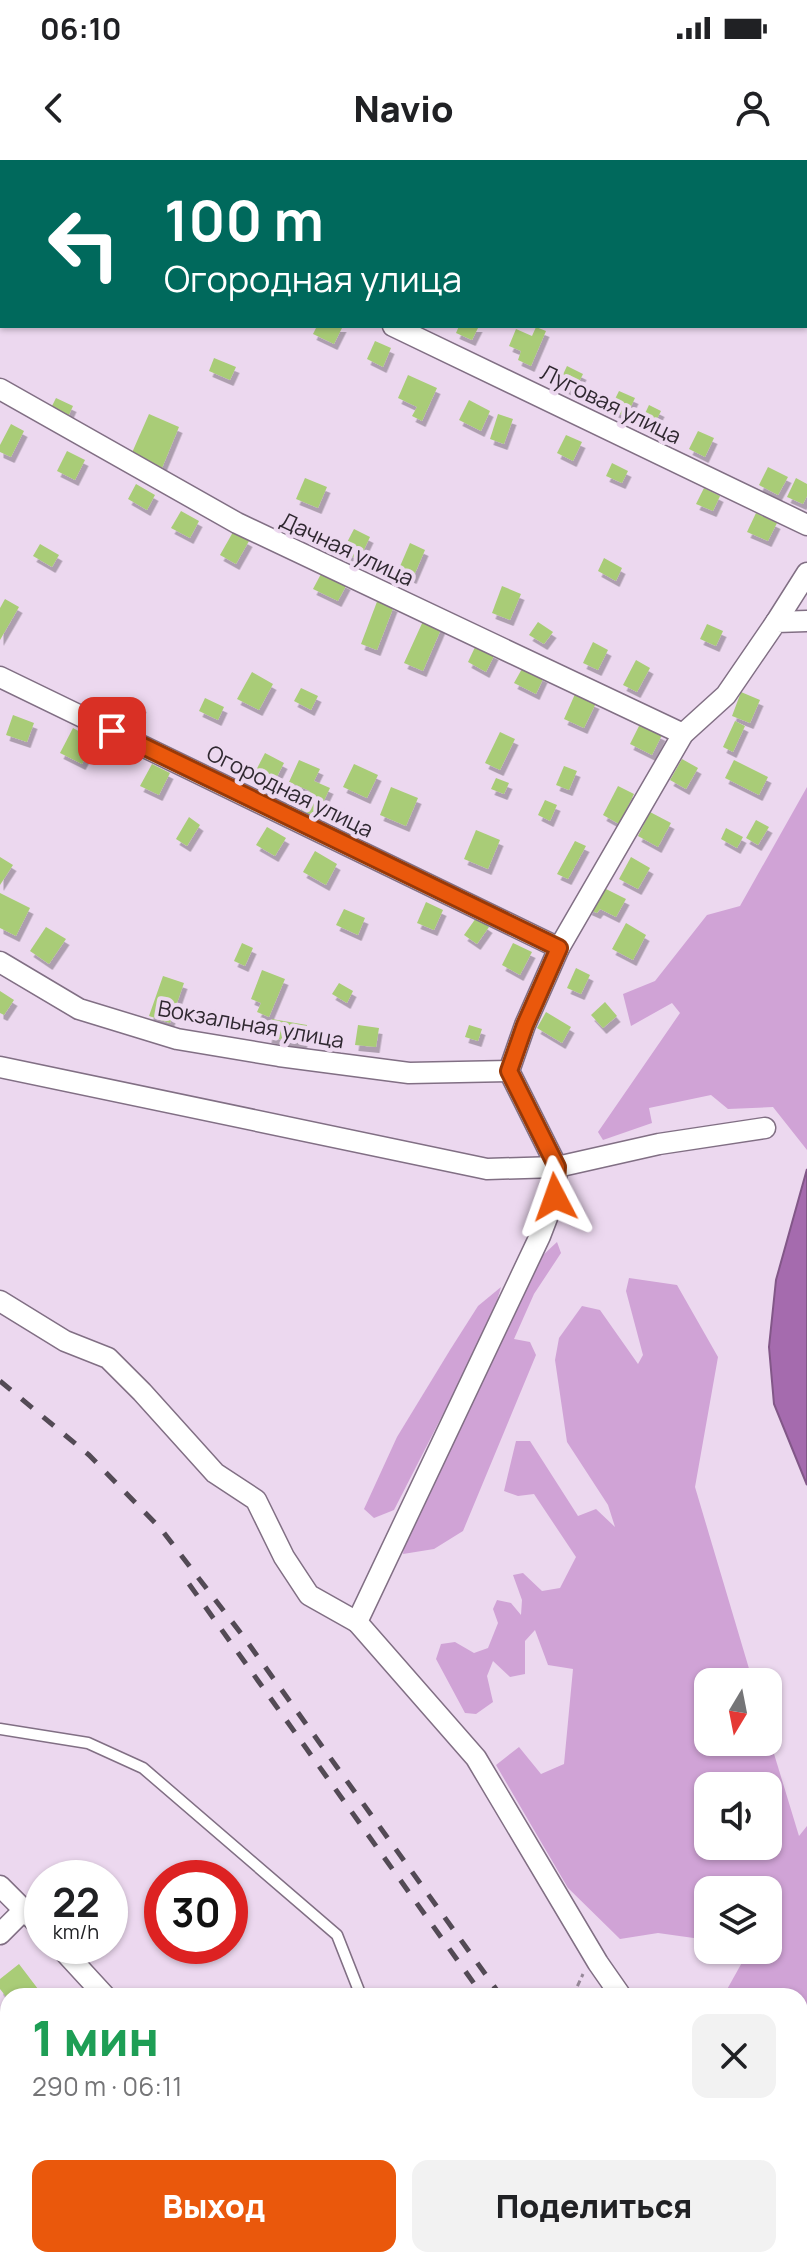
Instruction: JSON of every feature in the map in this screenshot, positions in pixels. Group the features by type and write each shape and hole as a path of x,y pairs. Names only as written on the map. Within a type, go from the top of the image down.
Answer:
{"street":[{"name":"Луговая улица","path":"397,328 807,525"},
{"name":"Дачная улица","path":"0,389 237,523 683,734"},
{"path":"357,1622 540,1236 555,1197 557,1167 509,1071 525,1025 559,948 683,734 726,695 807,573"},
{"path":"776,622 807,621"},
{"name":"Огородная улица","path":"0,677 559,948"},
{"name":"Вокзальная улица","path":"0,962 79,1009 177,1039 409,1073 509,1071"},
{"path":"0,1067 487,1169 557,1167 659,1144 765,1128"},
{"path":"0,1301 65,1341 108,1358 215,1473 256,1500 284,1557 309,1595 357,1622 476,1758 615,1988"},
{"path":"0,1886 24,1908"},
{"path":"0,1934 24,1910"},
{"path":"76,1964 98,1988"}],"lane":[{"path":"0,1729 88,1743 143,1768 337,1935 358,1988"}],"shaded area":[{"path":"807,787 807,1150 773,1107 728,1109 711,1095 649,1108 652,1123 603,1140 598,1132 680,1013 672,1003 631,1026 623,994 655,981 707,915 740,906"},
{"path":"807,1169 807,1485 774,1404 769,1347 776,1280"},
{"path":"557,1242 561,1253 534,1294 514,1339 530,1342 536,1355 463,1531 434,1549 403,1554 405,1538 542,1256"},
{"path":"629,1278 677,1285 718,1357 695,1487 749,1668 694,1668 694,1756 775,1756 780,1772 694,1772 694,1860 782,1860 782,1780 799,1836 807,1826 807,1988 728,1988 741,1964 782,1964 782,1876 694,1876 694,1938 658,1933 620,1939 568,1888 496,1765 519,1747 541,1774 564,1764 573,1669 548,1665 535,1630 525,1641 525,1674 510,1677 493,1661 487,1676 493,1702 476,1714 465,1713 436,1659 441,1644 455,1642 474,1653 488,1648 498,1623 493,1609 497,1600 511,1603 521,1615 522,1600 513,1575 523,1573 542,1591 560,1588 576,1557 534,1494 518,1496 504,1491 516,1441 530,1441 578,1516 596,1509 615,1527 608,1505 567,1442 555,1360 559,1338 582,1306 600,1310 638,1364 643,1355 626,1291"},
{"path":"501,1287 492,1318 394,1510 374,1518 364,1509 397,1437 478,1306"}],"building":[{"path":"316,328 342,328 334,344 313,334"},
{"path":"458,328 478,328 472,340 456,333"},
{"path":"536,328 546,331 531,366 518,360 521,351 509,346 516,329 532,336"},
{"path":"375,341 391,348 383,367 367,359"},
{"path":"214,358 236,367 230,380 209,371"},
{"path":"567,366 583,374 574,392 558,385"},
{"path":"408,375 437,388 422,421 412,416 417,407 398,398"},
{"path":"619,391 635,398 626,417 610,409"},
{"path":"56,398 73,406 66,421 49,412"},
{"path":"469,400 490,411 481,431 459,420"},
{"path":"649,405 661,411 653,427 641,422"},
{"path":"149,414 179,427 162,468 131,455"},
{"path":"498,414 513,419 504,444 490,439"},
{"path":"11,424 24,431 11,457 0,452 0,445"},
{"path":"698,431 714,438 705,457 689,449"},
{"path":"566,435 582,442 573,461 557,453"},
{"path":"67,451 85,460 75,480 57,471"},
{"path":"612,463 628,471 622,483 606,476"},
{"path":"768,467 788,477 778,495 759,485"},
{"path":"305,478 327,487 318,508 296,499"},
{"path":"796,478 807,484 803,504 787,497"},
{"path":"136,484 155,495 147,510 128,499"},
{"path":"704,488 720,496 713,511 696,504"},
{"path":"181,511 199,521 190,538 171,528"},
{"path":"756,513 777,523 768,541 747,532"},
{"path":"354,529 370,537 359,560 342,552"},
{"path":"233,532 249,541 236,564 220,555"},
{"path":"410,543 425,550 413,578 398,571"},
{"path":"40,544 59,555 52,567 33,556"},
{"path":"604,558 622,568 616,581 598,571"},
{"path":"322,572 347,584 338,601 313,589"},
{"path":"502,586 521,594 510,620 492,613"},
{"path":"5,599 19,607 0,640 0,608"},
{"path":"378,599 394,606 377,650 361,644"},
{"path":"424,619 442,627 423,671 404,663"},
{"path":"538,622 553,632 544,644 529,635"},
{"path":"707,624 723,631 716,646 700,639"},
{"path":"593,642 608,650 598,670 583,663"},
{"path":"476,645 495,654 486,672 468,662"},
{"path":"636,660 650,668 637,692 623,685"},
{"path":"523,667 544,677 536,694 514,683"},
{"path":"252,672 273,684 259,710 237,699"},
{"path":"301,688 318,696 311,710 294,701"},
{"path":"741,692 760,700 750,723 732,716"},
{"path":"575,694 596,703 584,728 564,719"},
{"path":"205,698 224,707 218,720 199,711"},
{"path":"132,701 143,706 131,730 119,724"},
{"path":"13,715 34,723 27,742 6,735"},
{"path":"735,721 745,726 733,752 723,747"},
{"path":"640,724 662,735 652,755 630,744"},
{"path":"73,728 95,740 82,764 60,753"},
{"path":"500,732 515,739 500,770 485,763"},
{"path":"265,753 284,763 270,790 251,780"},
{"path":"682,759 698,768 686,789 670,780"},
{"path":"299,760 320,769 314,781 330,788 316,817 301,810 310,791 289,782"},
{"path":"734,760 768,777 759,795 725,778"},
{"path":"152,764 170,773 159,795 140,786"},
{"path":"354,764 378,775 367,798 343,787"},
{"path":"564,766 577,771 569,790 556,785"},
{"path":"496,778 509,783 504,794 491,789"},
{"path":"618,786 634,794 619,824 603,815"},
{"path":"391,787 418,798 406,826 380,815"},
{"path":"545,800 557,805 550,821 538,815"},
{"path":"650,812 671,823 658,847 638,836"},
{"path":"189,817 200,825 187,846 176,839"},
{"path":"756,820 769,827 758,845 746,838"},
{"path":"267,827 286,838 275,856 256,845"},
{"path":"726,828 743,837 737,848 721,839"},
{"path":"476,830 500,840 488,869 464,859"},
{"path":"575,841 586,846 568,879 557,874"},
{"path":"315,851 337,864 326,885 303,872"},
{"path":"0,857 13,865 0,885"},
{"path":"631,857 650,868 638,889 619,879"},
{"path":"600,886 626,899 616,917 600,909 597,913 588,909"},
{"path":"0,893 30,908 16,936 0,928"},
{"path":"426,902 443,910 434,930 417,923"},
{"path":"344,909 365,918 358,935 336,925"},
{"path":"476,918 489,927 477,944 464,935"},
{"path":"626,923 646,935 633,960 612,949"},
{"path":"46,927 66,939 49,964 30,951"},
{"path":"242,943 253,948 245,966 234,961"},
{"path":"513,943 532,952 520,975 502,965"},
{"path":"576,968 590,975 581,994 567,988"},
{"path":"262,970 285,979 269,1017 257,1012 261,1003 251,999"},
{"path":"163,976 184,983 170,1023 149,1016"},
{"path":"339,983 353,991 347,1003 332,994"},
{"path":"0,991 14,1000 4,1015 0,1013"},
{"path":"605,1002 617,1016 603,1028 591,1015"},
{"path":"546,1012 571,1027 562,1043 537,1028"},
{"path":"272,1019 307,1025 303,1044 268,1037"},
{"path":"358,1025 379,1028 376,1047 355,1045"},
{"path":"469,1025 482,1029 478,1041 465,1037"},
{"path":"19,1964 37,1988 0,1988 0,1979"}],"railway":[{"path":"0,1381 89,1455 161,1529 243,1636 495,1988"},
{"path":"189,1584 477,1988"}],"route":[{"path":"112,731 559,948 525,1025 509,1071 557,1167 555,1197"}]}
